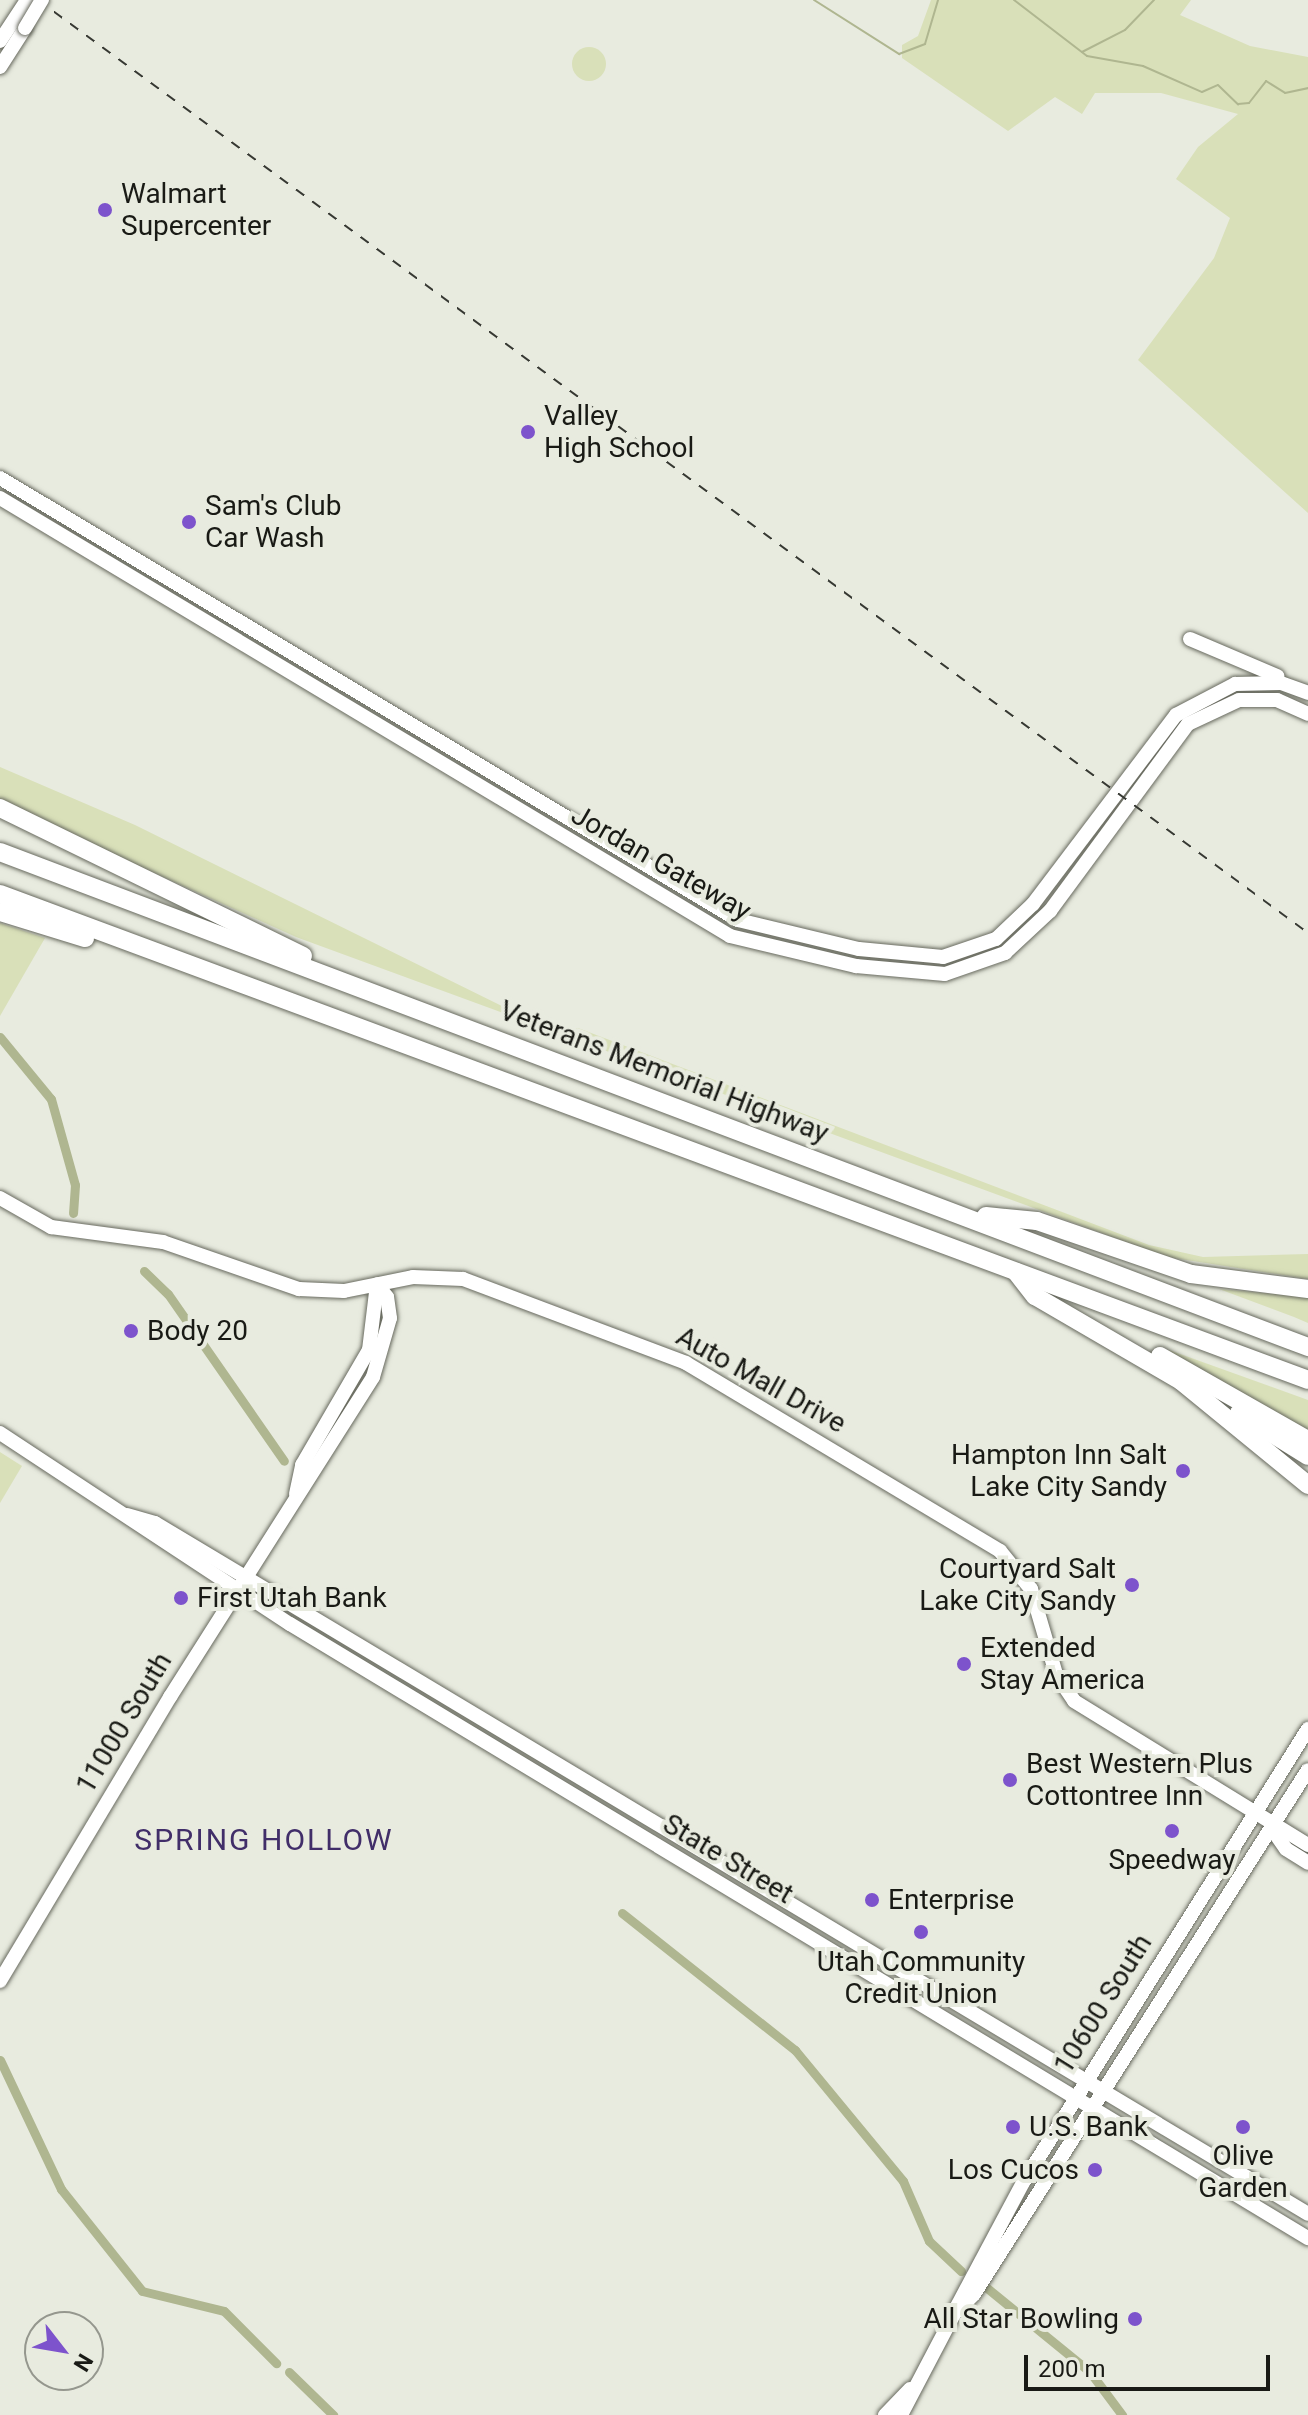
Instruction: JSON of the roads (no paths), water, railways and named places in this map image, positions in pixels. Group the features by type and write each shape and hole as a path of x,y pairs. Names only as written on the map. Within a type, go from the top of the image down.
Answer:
{"highway":[{"path":"0,808 232,917 365,989"},
{"name":"Veterans Memorial Highway","path":"0,852 1308,1347"},
{"path":"0,894 1308,1380"},
{"path":"0,912 236,994 258,992"},
{"path":"963,1214 1037,1221 1191,1274 1308,1289"},
{"path":"1016,1272 1035,1296 1117,1339 1198,1374 1308,1440"},
{"path":"1117,1339 1308,1456"},
{"path":"1181,1381 1308,1485"}],"main road":[{"path":"0,67 27,0"},
{"path":"0,41 42,0"},
{"name":"Jordan Gateway","path":"0,478 738,920 801,939 921,958 967,951 1017,921 1158,734 1220,690"},
{"name":"Jordan Gateway","path":"0,498 730,936 797,956 920,975 972,968 1030,934 1176,739 1210,710 1239,700 1277,700 1308,714"},
{"path":"210,624 219,609"},
{"path":"1190,639 1252,670 1308,684"},
{"path":"1176,739 1182,723 1220,690 1281,683 1308,693"},
{"path":"1220,690 1274,693 1308,704"},
{"name":"Auto Mall Drive","path":"0,1198 51,1227 163,1242 299,1289 344,1291 431,1276 463,1279 686,1363 985,1540 1014,1563 1031,1589 1056,1674 1074,1701 1271,1828"},
{"name":"11000 South","path":"0,1981 382,1357 389,1302 377,1284"},
{"name":"State Street","path":"0,1433 615,1821 1308,2238"},
{"name":"State Street","path":"241,1586 1308,2214"},
{"name":"10600 South","path":"954,2314 962,2288 1074,2098 1308,1729"},
{"name":"10600 South","path":"901,2415 910,2389 954,2314 982,2280 1308,1770"},
{"path":"615,1821 650,1833 726,1879 734,1875"},
{"path":"1271,1828 1308,1845"},
{"path":"1271,1828 1286,1849 1308,1863"},
{"path":"764,1911 777,1908 856,1955 888,1967"},
{"path":"982,2280 1004,2232 1000,2223"},
{"name":"10600 South","path":"885,2415 910,2389"}],"waterway":[{"path":"814,0 899,54 925,44 938,0"},
{"path":"1014,0 1087,56 1143,66 1202,92 1218,85 1238,104 1249,103 1266,81 1285,93 1308,88"},
{"path":"1082,52 1125,30 1154,0"},
{"path":"0,1037 51,1099 75,1185 73,1213"},
{"path":"144,1271 168,1294 284,1461"},
{"path":"622,1913 795,2050 903,2181 929,2241 961,2271"},
{"path":"0,2060 61,2189 142,2291 224,2311 276,2363"},
{"path":"987,2288 1090,2372 1122,2415"},
{"path":"289,2372 333,2415"}],"railway":[{"path":"38,0 1308,933"}],"place":[{"name":"Walmart Supercenter","path":"105,210"},
{"name":"Valley High School","path":"528,432"},
{"name":"Sam's Club Car Wash","path":"189,522"},
{"name":"Body 20","path":"131,1331"},
{"name":"Hampton Inn Salt Lake City Sandy","path":"1183,1471"},
{"name":"Courtyard Salt Lake City Sandy","path":"1132,1585"},
{"name":"First Utah Bank","path":"181,1598"},
{"name":"Extended Stay America","path":"964,1664"},
{"name":"Best Western Plus Cottontree Inn","path":"1010,1780"},
{"name":"Speedway","path":"1172,1831"},
{"name":"Enterprise","path":"872,1900"},
{"name":"Utah Community Credit Union","path":"921,1932"},
{"name":"U.S. Bank","path":"1013,2127"},
{"name":"Olive Garden","path":"1243,2127"},
{"name":"Los Cucos","path":"1095,2170"},
{"name":"All Star Bowling","path":"1135,2319"}],"district":[{"name":"SPRING HOLLOW","path":"264,1840"}]}
